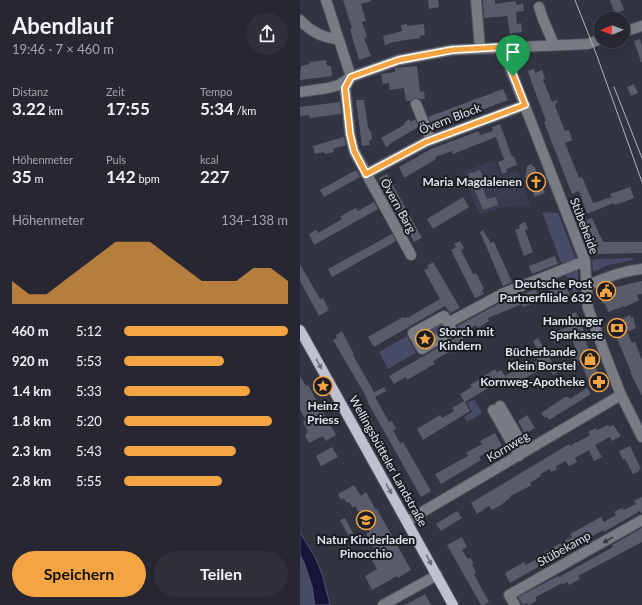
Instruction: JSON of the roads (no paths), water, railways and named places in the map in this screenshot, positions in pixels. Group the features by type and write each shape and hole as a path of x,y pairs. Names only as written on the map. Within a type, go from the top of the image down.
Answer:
{"main road":[{"name":"Wellingsbütteler Landstraße","path":"300,330 453,605"}],"street":[{"path":"326,0 351,77"},
{"path":"476,0 480,48"},
{"path":"539,7 554,45"},
{"path":"300,20 308,29 327,38 338,39"},
{"path":"630,30 642,26"},
{"path":"301,95 339,85 351,77 399,60 452,50 588,44 594,42"},
{"name":"Stübeheide","path":"502,47 585,262 588,308 621,395 642,437"},
{"name":"Övern Barg","path":"351,77 345,88 350,134 354,151 411,255"},
{"path":"416,104 431,140"},
{"name":"Övern Block","path":"366,174 431,140 525,105"},
{"path":"448,323 504,293 585,262"},
{"path":"586,286 628,270 642,269"},
{"name":"Kornweg","path":"407,521 621,395"},
{"path":"496,408 523,454"},
{"name":"Stübekamp","path":"515,605 509,595 642,520"},
{"path":"382,605 437,575"}],"tram line":[{"path":"575,0 597,56 642,182"},
{"path":"614,87 642,158"}],"place":[{"name":"Maria Magdalenen","path":"536,182"},
{"name":"Deutsche Post Partnerfiliale 632","path":"606,291"},
{"name":"Hamburger Sparkasse","path":"617,328"},
{"name":"Storch mit Kindern","path":"425,339"},
{"name":"Bücherbande Klein Borstel","path":"590,359"},
{"name":"Kornweg-Apotheke","path":"599,382"},
{"name":"Heinz Priess","path":"323,386"},
{"name":"Natur Kinderladen Pinocchio","path":"366,520"}]}
